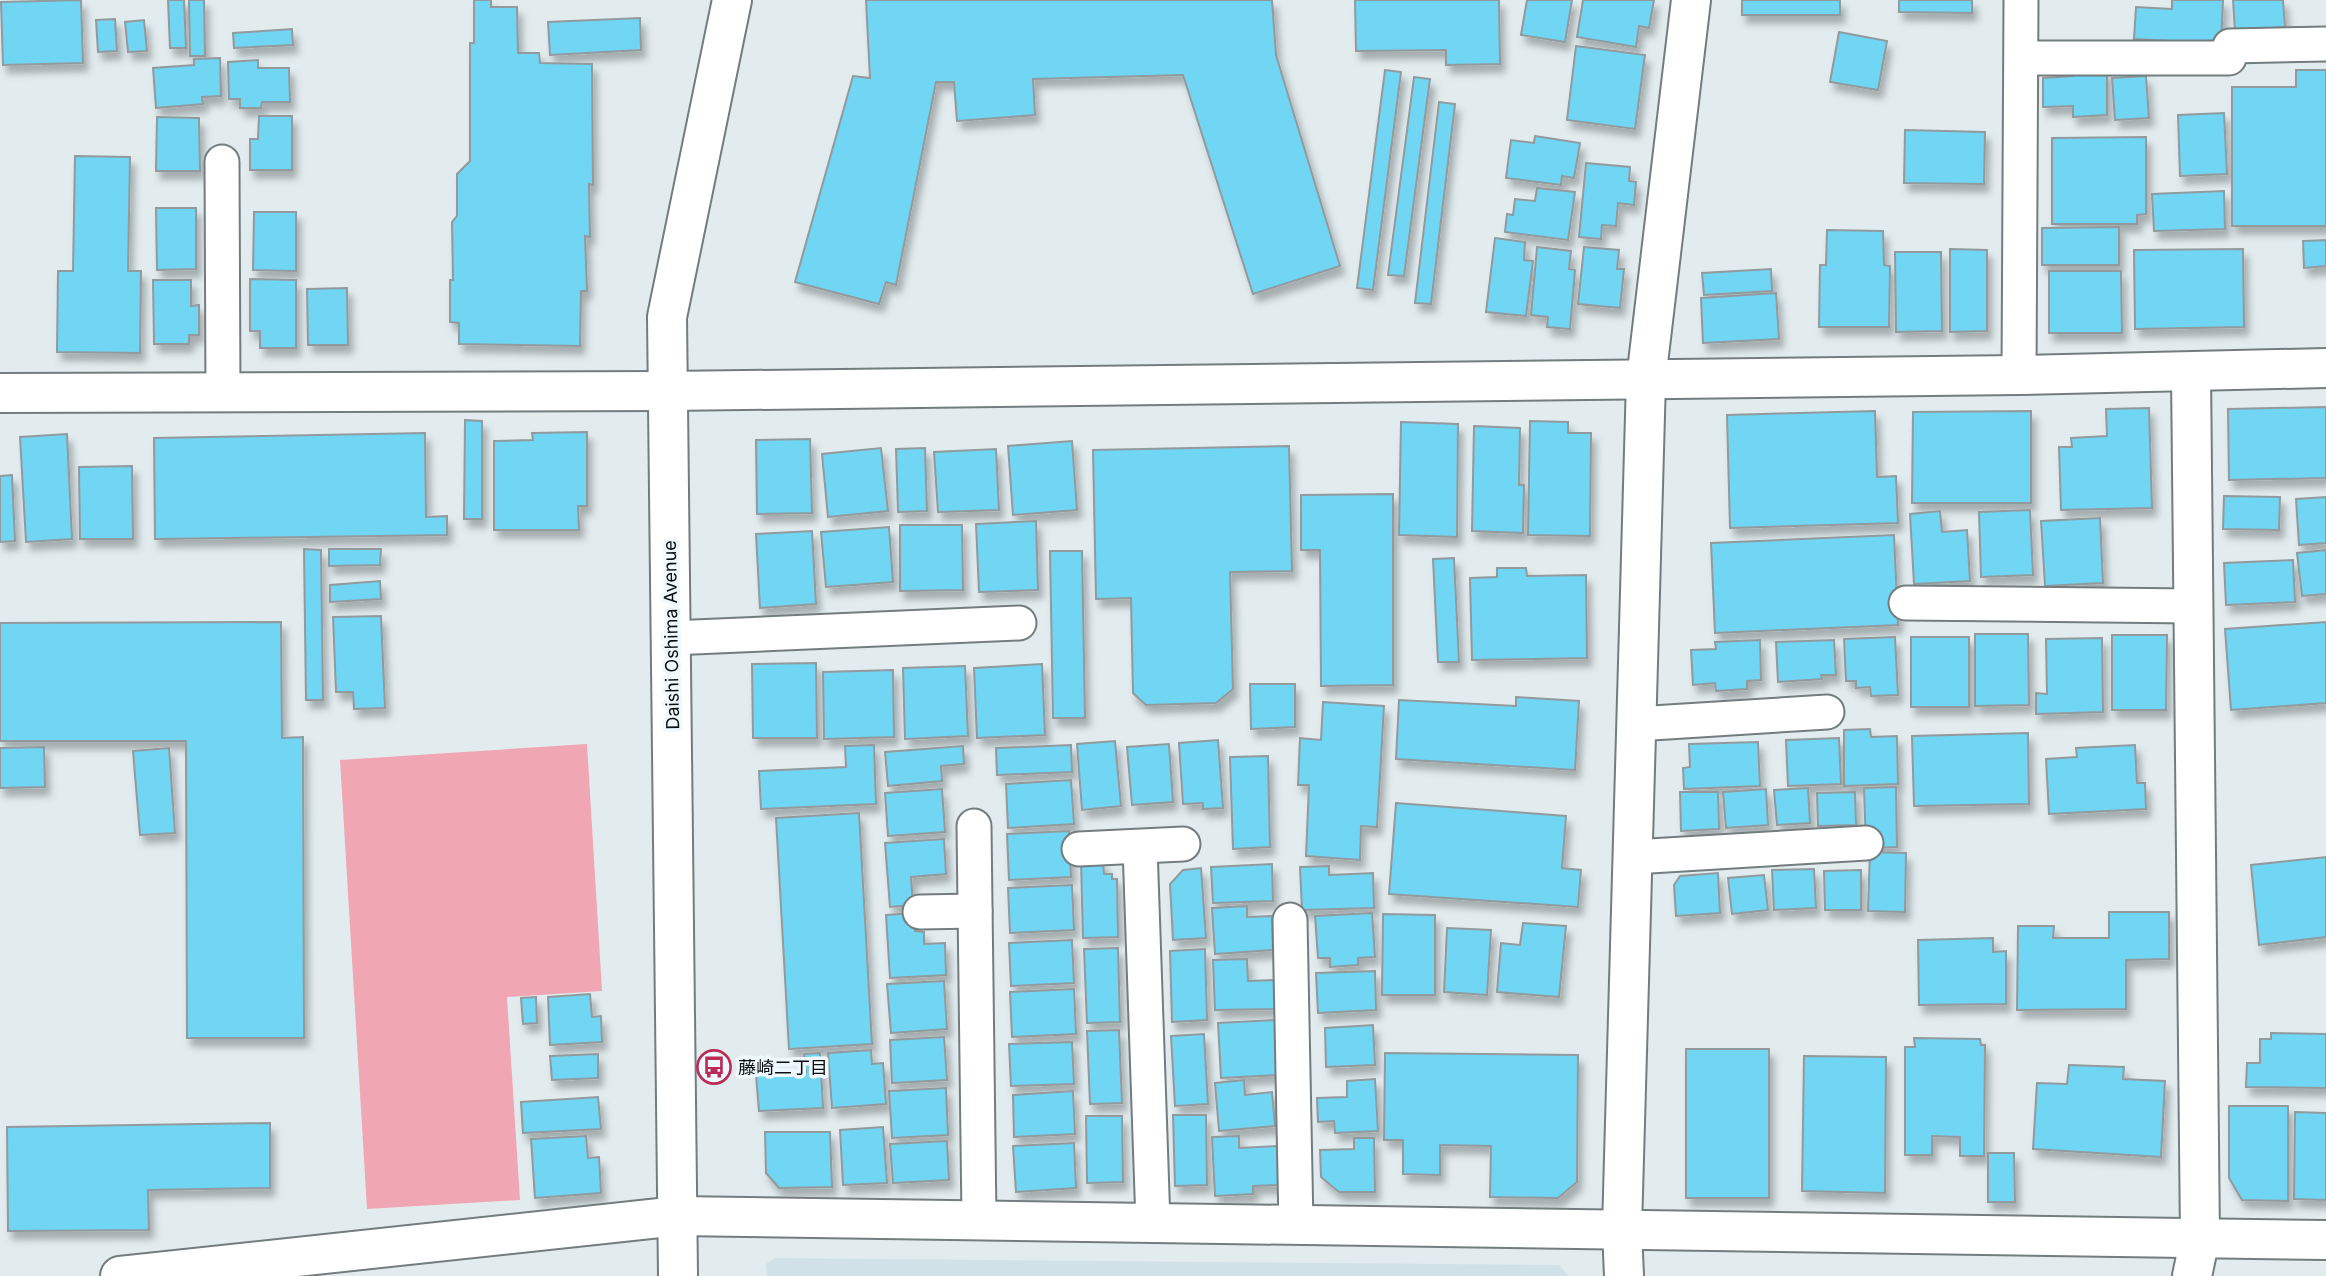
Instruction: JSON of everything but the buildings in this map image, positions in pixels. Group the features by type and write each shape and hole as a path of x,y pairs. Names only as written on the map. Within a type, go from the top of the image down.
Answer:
{"street":[{"name":"Daishi Oshima Avenue","path":"678,1276 667,317 732,0"},
{"path":"1624,1276 1622,1229 1646,380 1691,0"},
{"path":"0,393 667,391 2191,373 2326,368"},
{"path":"2191,373 2200,1238 2192,1276"},
{"path":"120,1276 678,1216 2326,1240"}],"lane":[{"path":"2019,375 2021,0"},
{"path":"2022,58 2229,58 2230,46 2326,44"},
{"path":"222,162 223,393"},
{"path":"1906,603 2193,606"},
{"path":"671,638 1019,624"},
{"path":"1636,724 1827,712"},
{"path":"974,827 979,1220"},
{"path":"1079,849 1183,844"},
{"path":"1633,857 1866,844"},
{"path":"1140,847 1153,1223"},
{"path":"920,912 975,911"},
{"path":"1290,920 1296,1225"}],"shaded area":[{"path":"587,744 602,991 507,997 520,1200 367,1209 340,760"},
{"path":"775,1258 1559,1265 1569,1276 767,1276 766,1264"}],"place":[{"name":"藤崎二丁目","path":"714,1067"}]}
